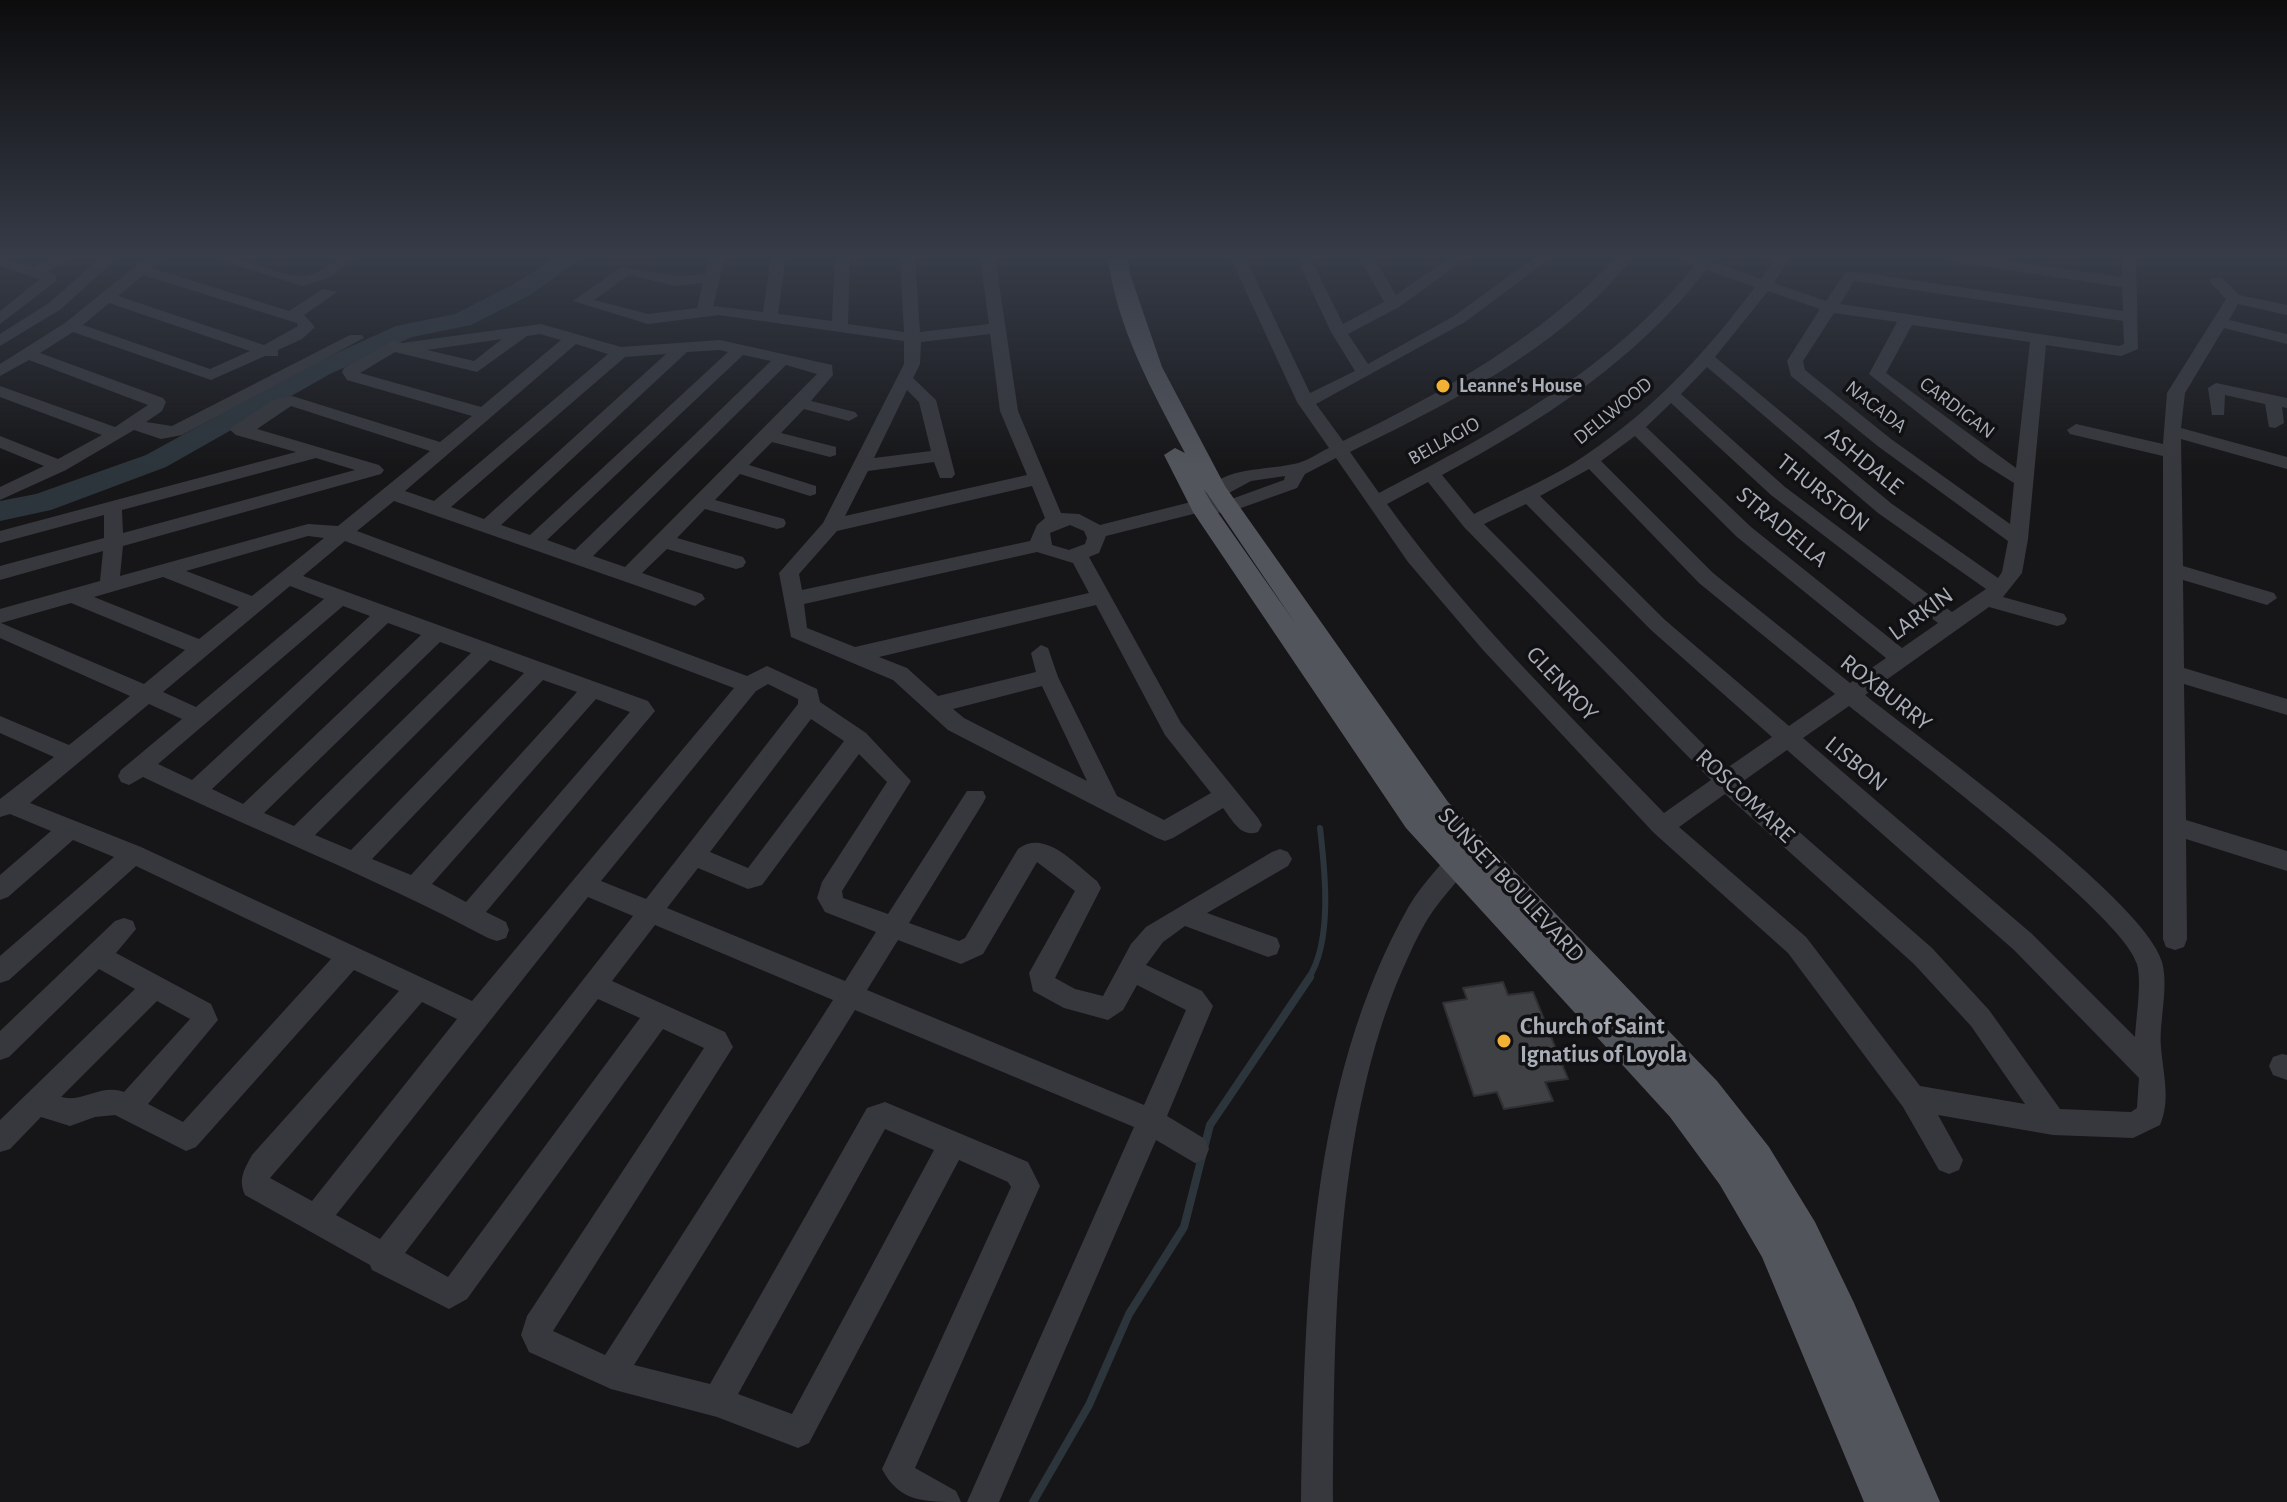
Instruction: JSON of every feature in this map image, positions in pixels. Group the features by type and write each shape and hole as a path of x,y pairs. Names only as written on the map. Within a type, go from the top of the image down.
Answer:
{"main road":[{"name":"SUNSET BOULEVARD","path":"1119,327 1132,371 1416,820 1464,854 1705,1093 1757,1159 1802,1235 1841,1316 1919,1502"},
{"name":"SUNSET BOULEVARD","path":"1139,327 1151,367 1214,500"},
{"name":"SUNSET BOULEVARD","path":"1464,854 1682,1105 1733,1172 1781,1257 1885,1502"}],"street":[{"path":"0,341 22,327"},
{"path":"0,371 69,327"},
{"path":"74,327 211,375 307,327"},
{"path":"197,327 303,365"},
{"path":"847,327 914,338 997,328 1009,411 1055,520"},
{"path":"913,327 912,364 905,379 831,526 789,573 798,632 900,674 956,724 1165,831 1227,795"},
{"name":"GLENROY","path":"1270,327 1306,402 1337,451 1415,557 1490,645 1662,826 1797,945 1912,1098 1949,1160"},
{"path":"1337,327 1365,373"},
{"path":"1339,332 1348,327"},
{"path":"1306,402 1446,327"},
{"path":"1096,532 1214,500 1291,484 1297,470 1442,399 1551,327"},
{"name":"BELLAGIO","path":"1376,502 1523,422 1599,370 1646,327"},
{"name":"DELLWOOD","path":"1471,523 1590,460 1670,393 1706,358 1731,327"},
{"name":"NACADA","path":"1819,327 1795,361 1797,372 1885,443 2018,539"},
{"name":"CARDIGAN","path":"1902,327 1877,374 1985,457 2025,481"},
{"path":"1955,327 2128,350 2132,346 2131,327"},
{"path":"2175,939 2172,442 2176,393 2215,327"},
{"path":"2239,327 2287,339"},
{"path":"485,414 353,376 350,372 385,348 541,329 620,352 720,345 826,369 825,375 800,403 628,576"},
{"path":"402,348 477,367 525,330"},
{"path":"0,391 124,429 161,433 176,431 356,338"},
{"path":"5,807 72,756 344,533 572,339"},
{"path":"1993,594 2012,573 2018,539 2038,339"},
{"path":"487,527 681,349"},
{"path":"533,543 740,349"},
{"path":"437,509 620,352"},
{"path":"0,494 60,466 124,429 157,402 28,354"},
{"path":"579,558 784,358"},
{"name":"ASHDALE","path":"1706,358 1850,482 1993,594 2057,619"},
{"path":"905,379 927,400 946,474"},
{"path":"2218,411 2216,388 2280,401 2275,423"},
{"name":"THURSTON","path":"1670,393 1778,491 1952,623"},
{"path":"408,479 240,430 279,404 292,401 443,449"},
{"path":"800,403 849,416"},
{"name":"STRADELLA","path":"1634,425 1744,532 1903,660"},
{"path":"2076,430 2172,442 2287,463"},
{"path":"768,435 830,451"},
{"path":"0,442 60,466"},
{"path":"0,537 313,453"},
{"path":"861,466 940,455"},
{"name":"ROXBURRY","path":"1590,460 1706,578 1849,697 2075,876 2131,930 2150,963 2148,1049 2153,1073"},
{"path":"736,467 810,490"},
{"path":"0,573 375,470"},
{"name":"ROSCOMARE","path":"1431,474 1471,523 1726,781 1923,956 1980,1018 2053,1122"},
{"path":"831,526 1037,479"},
{"path":"391,493 695,599"},
{"name":"LISBON","path":"1527,494 1648,615 1784,738 1933,860 2023,942 2153,1073"},
{"path":"701,502 777,523"},
{"path":"109,585 114,541 113,506"},
{"path":"1040,545 1040,534 1055,520 1080,520 1096,532"},
{"path":"0,616 308,530 344,533 749,685"},
{"path":"1040,545 1052,555 1079,556 1092,548 1096,532"},
{"path":"663,541 736,562"},
{"path":"794,599 1040,545"},
{"path":"1079,556 1173,729 1250,825"},
{"path":"164,570 255,605"},
{"path":"2172,570 2267,598"},
{"path":"288,578 342,595 640,707 642,717 469,915"},
{"name":"LARKIN","path":"1662,826 1993,594"},
{"path":"342,595 136,771 195,791 246,816 415,887 497,930"},
{"path":"72,596 202,649"},
{"path":"855,655 1101,597"},
{"path":"195,791 386,613"},
{"path":"0,630 199,717"},
{"path":"246,816 438,631"},
{"path":"299,836 488,649"},
{"path":"1041,653 1048,677 1109,803"},
{"path":"354,862 541,669"},
{"path":"2172,672 2287,707"},
{"path":"317,1217 476,1015 749,685 767,674 809,695 809,706 382,1260"},
{"path":"934,705 1048,677"},
{"path":"415,887 593,689"},
{"path":"809,706 858,739 900,781 830,889 829,898 834,905 961,953 968,951 1026,856 1041,852 1089,888 1042,973 1042,983 1051,990 1108,1008 1116,1001 1146,942 1184,915 1280,859"},
{"path":"0,724 72,756"},
{"path":"692,855 748,879 754,878 858,739"},
{"path":"611,1374 975,797"},
{"path":"5,807 71,828 133,854 476,1015"},
{"path":"2175,826 2287,861"},
{"path":"0,890 71,828"},
{"path":"0,972 133,854"},
{"path":"1317,1502 1318,1352 1346,1129 1362,1052 1394,958 1422,905 1464,854"},
{"path":"583,884 1151,1121 1195,1149"},
{"path":"1184,915 1268,946"},
{"path":"0,1048 124,929"},
{"path":"97,955 202,1012 205,1020 127,1108"},
{"path":"37,1103 70,1113 108,1101 186,1138 349,957"},
{"path":"983,1502 1200,1006 1131,970"},
{"path":"593,984 716,1041 718,1053 536,1335 540,1341 611,1374 717,1401 798,1432 805,1426 953,1143"},
{"path":"0,1139 154,987"},
{"path":"418,988 255,1177 255,1185 317,1217 333,1232 382,1260 453,1294 659,1014"},
{"path":"1912,1098 2053,1122 2133,1125 2150,1116 2153,1073"},
{"path":"717,1401 872,1122 885,1115 953,1143 1018,1172 1026,1186 898,1469 902,1478 945,1502"}],"building":[{"name":"Church of Saint Ignatius of Loyola","path":"1503,982 1508,995 1533,992 1568,1079 1545,1082 1553,1101 1504,1109 1497,1092 1474,1096 1443,1003 1467,999 1463,988"}],"waterway":[{"path":"0,511 41,503 156,461 321,369 405,331 425,327"},
{"path":"1308,979 1316,964 1324,926 1325,884 1320,828"},
{"path":"1033,1502 1089,1405 1129,1314 1184,1227 1210,1125 1310,977"}],"place":[{"name":"Leanne's House","path":"1443,386"},
{"name":"Church of Saint Ignatius of Loyola","path":"1504,1041"}]}
